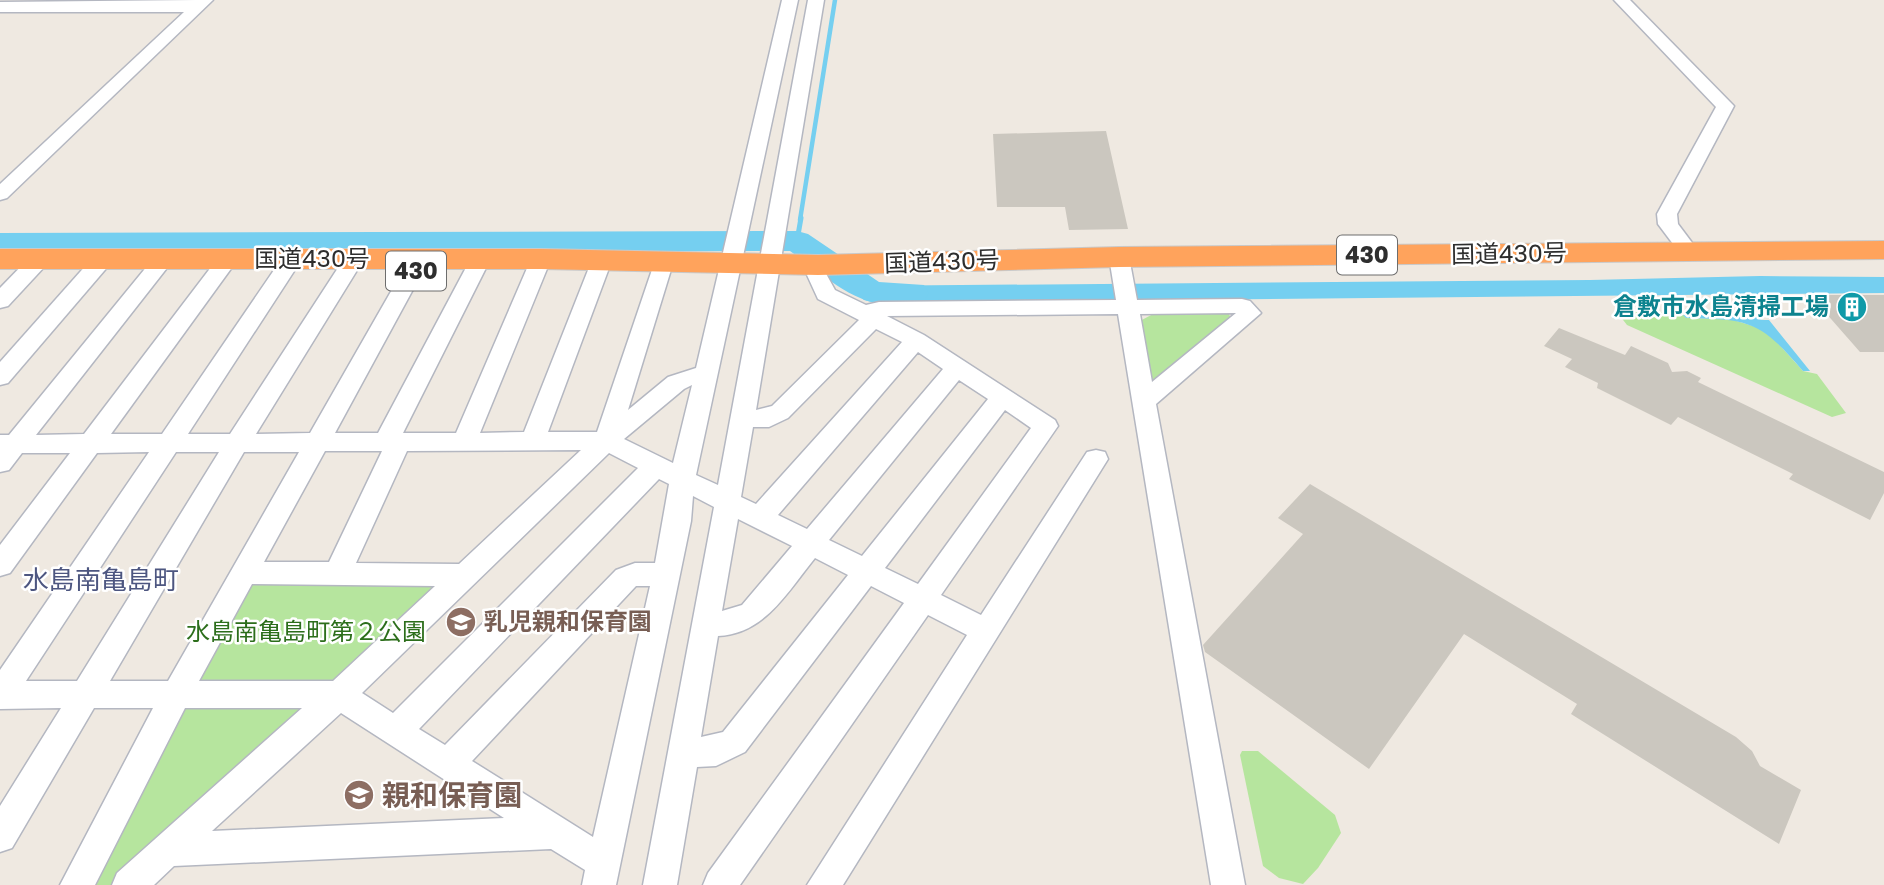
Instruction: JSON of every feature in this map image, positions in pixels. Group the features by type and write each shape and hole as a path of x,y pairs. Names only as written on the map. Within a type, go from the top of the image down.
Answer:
{"highway":[{"name":"国道430号","path":"1123,283 1689,252 1884,250"},
{"name":"国道430号","path":"17,265 662,267 733,252 771,253 837,271 1123,283 1884,264"}],"street":[{"path":"602,874 678,521 682,480 790,0"},
{"path":"660,885 816,0"},
{"path":"1622,0 1725,106 1667,214 1668,224 1689,252"},
{"path":"0,7 201,4"},
{"path":"0,194 201,4"},
{"path":"0,301 17,265"},
{"path":"0,377 98,265"},
{"path":"5,451 160,265"},
{"path":"0,565 224,265"},
{"path":"0,694 288,265"},
{"path":"0,836 237,443 350,265"},
{"path":"77,885 176,695 416,265"},
{"path":"337,574 392,442 477,265"},
{"path":"464,442 538,266"},
{"path":"533,441 599,266"},
{"path":"606,441 662,267"},
{"path":"720,885 1046,426 916,340 826,294 837,271"},
{"path":"742,419 769,418 779,412 870,315 879,309 1123,283 1242,306 1250,313 1143,402"},
{"path":"1123,283 1228,885"},
{"path":"760,517 916,340"},
{"path":"705,624 732,623 752,614 957,367"},
{"path":"129,885 339,695 606,441 676,383 690,376 705,375"},
{"path":"682,753 716,751 734,742 1002,397"},
{"path":"5,451 88,444 606,441 760,517 811,546 923,598 988,632"},
{"path":"824,885 1096,459"},
{"path":"396,731 655,467"},
{"path":"244,573 465,575"},
{"path":"448,764 626,578 635,574 666,575"},
{"path":"0,694 339,695 556,832 602,874"},
{"path":"167,850 556,832"}],"green space":[{"path":"1625,312 1681,312 1686,318 1730,319 1766,330 1803,371 1817,374 1846,413 1832,417 1627,325 1620,316"},
{"path":"1155,313 1228,313 1232,319 1151,384 1138,322"},
{"name":"水島南亀島町第２公園","path":"254,580 445,580 330,685 195,685"},
{"path":"187,704 298,706 298,716 113,885 91,885"},
{"path":"1242,751 1258,751 1335,815 1341,833 1318,868 1303,884 1279,878 1263,866 1240,755"}],"water":[{"path":"1760,276 1884,277 1884,293 875,303 864,300 846,286 1590,280"},
{"path":"1751,314 1762,320 1769,320 1810,371 1803,371 1776,342 1753,326 1726,320 1686,318 1683,315"}],"building":[{"path":"1106,131 1128,229 1069,230 1065,207 997,207 993,134"},
{"path":"1810,295 1884,295 1884,352 1860,352"},
{"path":"1559,328 1625,355 1631,346 1668,363 1672,372 1687,371 1701,378 1698,382 1884,472 1884,493 1870,520 1789,479 1793,474 1678,417 1671,425 1597,388 1598,383 1565,367 1572,359 1544,346"},
{"path":"1310,484 1736,737 1752,751 1760,766 1801,790 1779,844 1571,714 1577,704 1464,634 1369,769 1205,652 1203,645 1303,534 1278,518"}],"waterway":[{"path":"800,220 835,0"},
{"path":"798,235 801,218"},
{"path":"0,237 798,236"},
{"path":"0,243 797,241 872,293 912,293"}],"place":[{"name":"倉敷市水島清掃工場","path":"1852,307"},
{"name":"乳児親和保育園","path":"461,622"},
{"name":"親和保育園","path":"359,795"}],"district":[{"name":"水島南亀島町","path":"101,580"}]}
